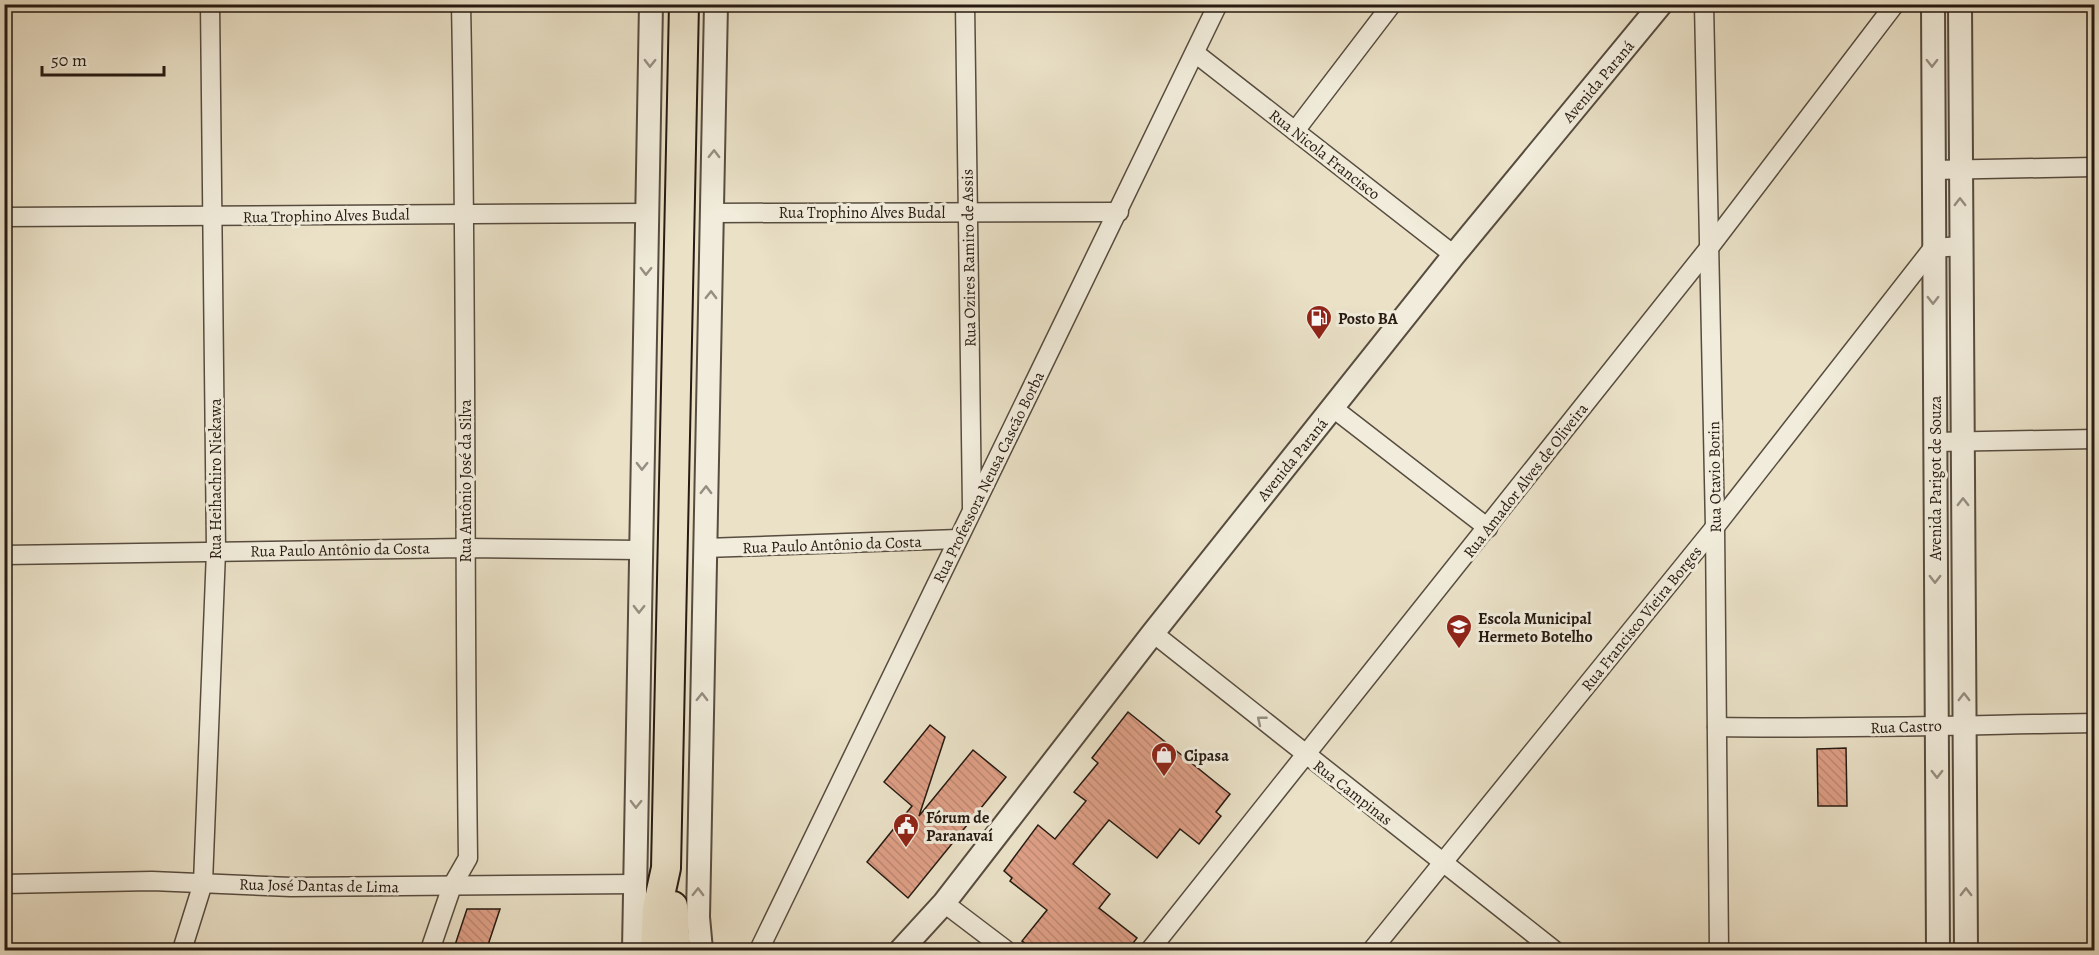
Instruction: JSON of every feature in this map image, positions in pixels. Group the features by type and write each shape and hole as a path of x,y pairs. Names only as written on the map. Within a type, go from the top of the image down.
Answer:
{"main road":[{"path":"676,951 673,909 666,868 684,4"},
{"path":"655,951 657,909 666,868"}],"street":[{"name":"Rua Heihachiro Niekawa","path":"182,951 203,883 216,551 210,4"},
{"name":"Rua Antônio José da Silva","path":"430,951 452,886 468,858 464,548 465,214 461,4"},
{"path":"634,951 651,4"},
{"path":"701,951 698,917 716,4"},
{"name":"Rua Ozires Ramiro de Assis","path":"965,4 972,511"},
{"name":"Rua Professora Neusa Cascão Borba","path":"759,951 1218,4"},
{"path":"1295,131 1392,4"},
{"name":"Rua Otavio Borin","path":"1704,4 1715,527 1719,951"},
{"name":"Rua Amador Alves de Oliveira","path":"1150,951 1709,248 1895,4"},
{"name":"Avenida Parigot de Souza","path":"1933,4 1932,170 1938,951"},
{"name":"Avenida Parigot de Souza","path":"1960,4 1966,951"},
{"name":"Avenida Paraná","path":"909,951 937,911 1153,633 1454,255 1657,6"},
{"name":"Rua Nicola Francisco","path":"1195,53 1454,255"},
{"path":"1932,170 2094,167"},
{"name":"Rua Trophino Alves Budal","path":"712,213 1119,212"},
{"name":"Rua Trophino Alves Budal","path":"4,217 648,213"},
{"path":"1933,248 1961,246"},
{"name":"Rua Francisco Vieira Borges","path":"1372,951 1715,527 1933,248"},
{"path":"1333,408 1488,528"},
{"path":"1934,442 2094,439"},
{"name":"Rua Paulo Antônio da Costa","path":"705,549 958,539"},
{"name":"Rua Paulo Antônio da Costa","path":"4,555 464,548 640,550"},
{"name":"Rua Campinas","path":"1153,633 1554,951"},
{"name":"Rua Castro","path":"1717,727 1882,728 1965,724 2094,723"},
{"name":"Rua José Dantas de Lima","path":"4,884 152,881 291,887 634,884"},
{"path":"937,911 1006,951"},
{"name":"Avenida Paraná","path":"901,951 937,911"}],"building":[{"path":"1128,712 1230,794 1216,812 1221,816 1199,844 1180,829 1157,858 1109,820 1073,864 1110,894 1099,908 1137,938 1127,951 1035,951 1022,941 1047,910 1010,881 1012,878 1004,871 1038,825 1055,839 1086,801 1074,792 1098,763 1092,758"},
{"path":"930,725 945,737 919,816 973,750 1006,777 908,898 867,862 912,806 884,782"},
{"path":"1846,748 1847,806 1818,806 1817,749"},
{"path":"467,909 500,909 486,951 453,951"}],"place":[{"name":"Posto BA","path":"1319,341"},
{"name":"Escola Municipal Hermeto Botelho","path":"1459,650"},
{"name":"Cipasa","path":"1164,778"},
{"name":"Fórum de Paranavaí","path":"906,849"}]}
